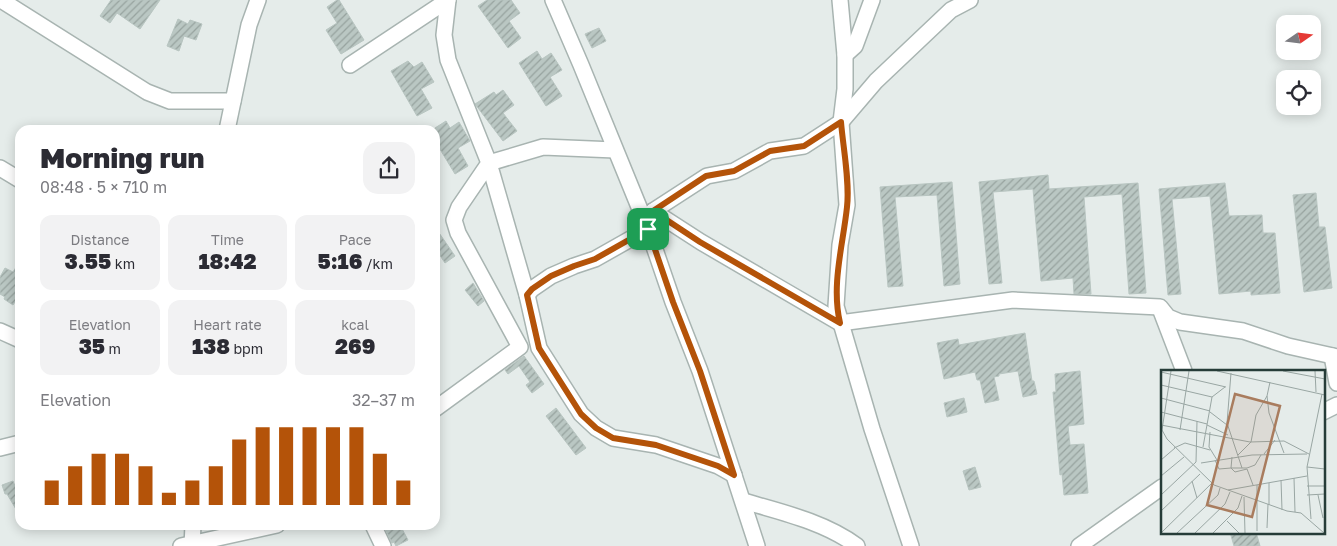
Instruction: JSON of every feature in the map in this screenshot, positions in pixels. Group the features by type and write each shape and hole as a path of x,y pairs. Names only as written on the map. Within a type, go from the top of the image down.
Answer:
{"street":[{"path":"1,0 147,92 170,101 233,101"},
{"path":"228,125 249,25 258,0"},
{"path":"350,65 448,0"},
{"path":"448,0 444,35 448,60 489,163 527,295 539,348 581,414 596,428 613,438 656,445 718,466 734,475"},
{"path":"553,0 582,65 648,229 673,302 700,371 757,546"},
{"path":"840,0 845,55 841,122 847,205 840,244 836,306 883,466 911,546"},
{"path":"845,55 855,46 872,0"},
{"path":"527,295 532,289 551,276 595,259 648,229 653,211 706,176 734,171 770,151 804,146 841,122 876,81 951,10 968,1"},
{"path":"520,347 458,233 454,220 458,206 489,163 543,147 615,150"},
{"path":"0,168 15,177"},
{"path":"653,211 700,242 840,323 1013,300 1160,307 1168,317 1180,322 1243,331 1288,346 1334,357 1337,383"},
{"path":"1160,307 1184,370"},
{"path":"0,331 15,338"},
{"path":"440,405 520,347 539,348"},
{"path":"1324,412 1337,405"},
{"path":"0,448 15,444"},
{"path":"1079,546 1161,488"},
{"path":"743,501 796,517 843,535 857,546"},
{"path":"192,530 188,545 254,530"},
{"path":"375,530 383,546"}],"building":[{"path":"111,0 160,0 140,29 117,13 110,23 100,16"},
{"path":"339,0 364,40 341,54 326,30 337,23 327,7"},
{"path":"487,0 511,0 520,13 509,21 521,38 508,48 478,6"},
{"path":"178,19 188,24 190,20 202,24 196,40 184,36 179,51 167,46"},
{"path":"599,28 606,41 592,48 585,34"},
{"path":"537,51 542,59 551,53 562,70 550,77 562,96 546,106 519,63"},
{"path":"408,61 414,67 422,62 434,82 421,89 432,108 417,116 391,71"},
{"path":"503,90 514,105 503,113 517,131 503,141 475,104 494,92 496,95"},
{"path":"446,121 450,128 459,122 470,141 458,148 468,166 455,174 440,149 440,125"},
{"path":"1048,175 1049,189 1138,183 1146,293 1129,294 1122,194 1084,197 1091,294 1074,294 1073,278 1041,281 1033,189 993,192 1002,283 989,284 979,182"},
{"path":"952,182 960,284 944,286 937,195 895,197 903,286 888,287 880,187"},
{"path":"1225,183 1229,216 1262,215 1263,233 1275,233 1280,293 1251,295 1251,291 1219,294 1210,196 1172,199 1181,294 1168,295 1159,189"},
{"path":"1316,193 1319,227 1325,227 1332,288 1304,292 1293,195"},
{"path":"440,234 455,256 445,263 440,256"},
{"path":"5,268 13,272 15,269 15,302 13,305 0,294 0,277"},
{"path":"473,283 484,301 478,306 465,290"},
{"path":"1025,333 1032,381 1034,381 1037,394 1023,397 1018,371 999,374 999,376 994,377 999,400 985,403 980,380 977,380 975,372 944,379 937,343 958,339 959,345"},
{"path":"524,356 544,384 532,393 526,385 530,382 519,366 508,374 505,370"},
{"path":"1080,371 1084,424 1068,426 1070,445 1084,444 1088,493 1064,495 1062,474 1060,475 1053,392 1056,392 1055,374"},
{"path":"964,398 967,412 947,417 944,403"},
{"path":"556,408 586,448 576,455 546,416"},
{"path":"975,467 981,487 969,490 963,471"},
{"path":"13,481 15,486 15,508 7,494 5,494 2,485"},
{"path":"386,530 403,530 408,540 396,546 394,542 392,543"},
{"path":"1231,534 1257,534 1260,546 1234,546"}],"route":[{"path":"648,229 595,259 551,276 532,289 527,295 539,348 581,414 596,428 613,438 656,445 718,466 734,475 700,371 673,302 648,229 653,211 700,242 840,323 836,306 840,244 847,205 841,122 804,146 770,151 734,171 706,176 653,211 648,229"}]}
